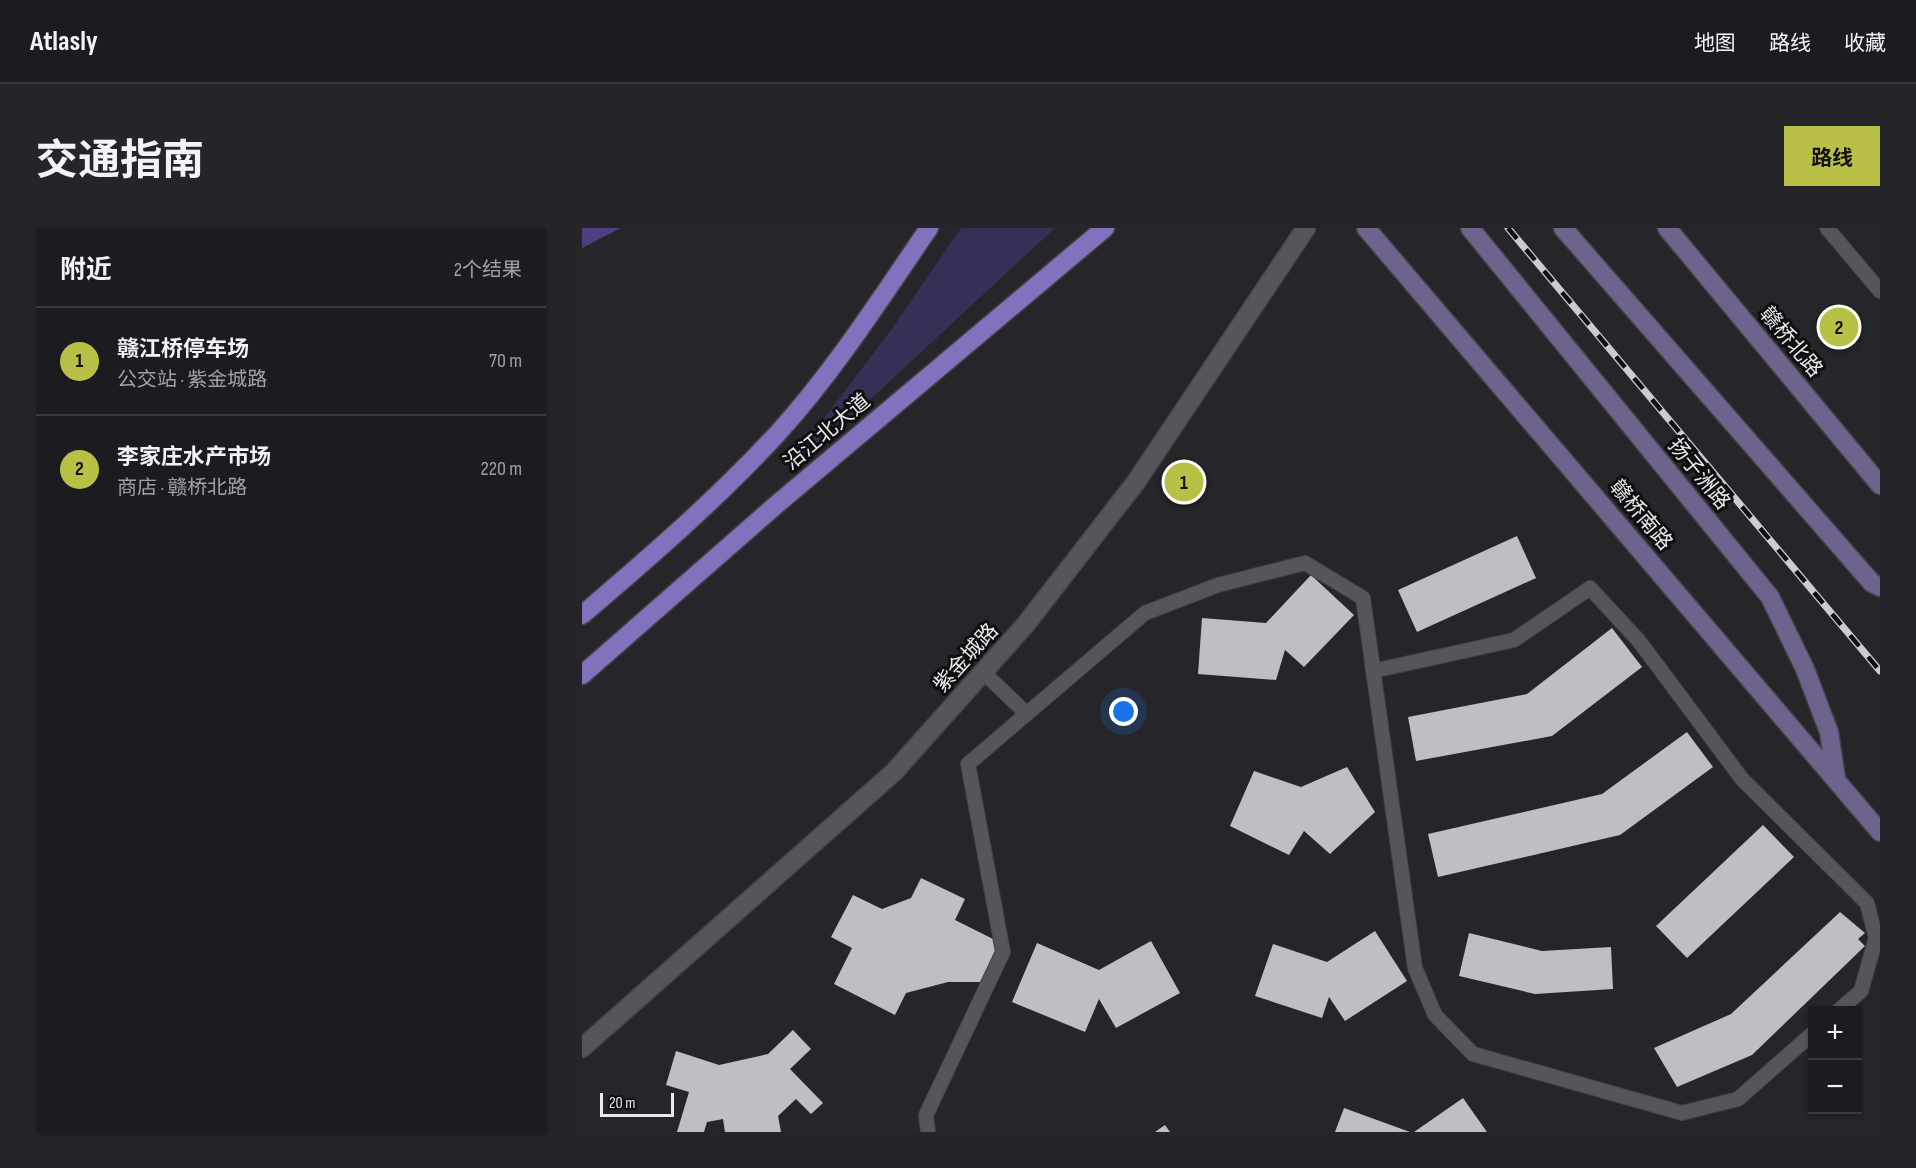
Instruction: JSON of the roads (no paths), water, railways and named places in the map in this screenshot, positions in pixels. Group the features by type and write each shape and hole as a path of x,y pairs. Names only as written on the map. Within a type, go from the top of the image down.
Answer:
{"main road":[{"name":"沿江北大道","path":"582,615 703,511 779,431 845,351 929,228"},
{"name":"沿江北大道","path":"582,675 776,505 1105,228"},
{"name":"赣桥南路","path":"1366,228 1880,832"},
{"name":"扬子洲路","path":"1470,228 1770,597 1805,669 1830,732 1836,779"},
{"path":"1563,228 1872,583 1880,587"},
{"name":"赣桥北路","path":"1667,228 1880,485"}],"street":[{"name":"紫金城路","path":"582,1048 894,772 1026,624 1136,482 1306,228"}],"lane":[{"path":"1827,228 1880,291"},
{"path":"928,1132 926,1115 1004,952 968,764 1145,614 1218,585 1305,563 1363,598 1415,968 1435,1015 1473,1054 1682,1113 1738,1099 1808,1038"},
{"path":"1373,671 1514,640 1590,588 1639,641 1742,779 1867,903 1876,938 1861,991 1844,1006"},
{"path":"983,672 1027,714"}],"railway":[{"path":"1508,228 1880,671"}],"place":[{"name":"李家庄水产市场","path":"1839,327"},
{"name":"赣江桥停车场","path":"1184,482"}]}
